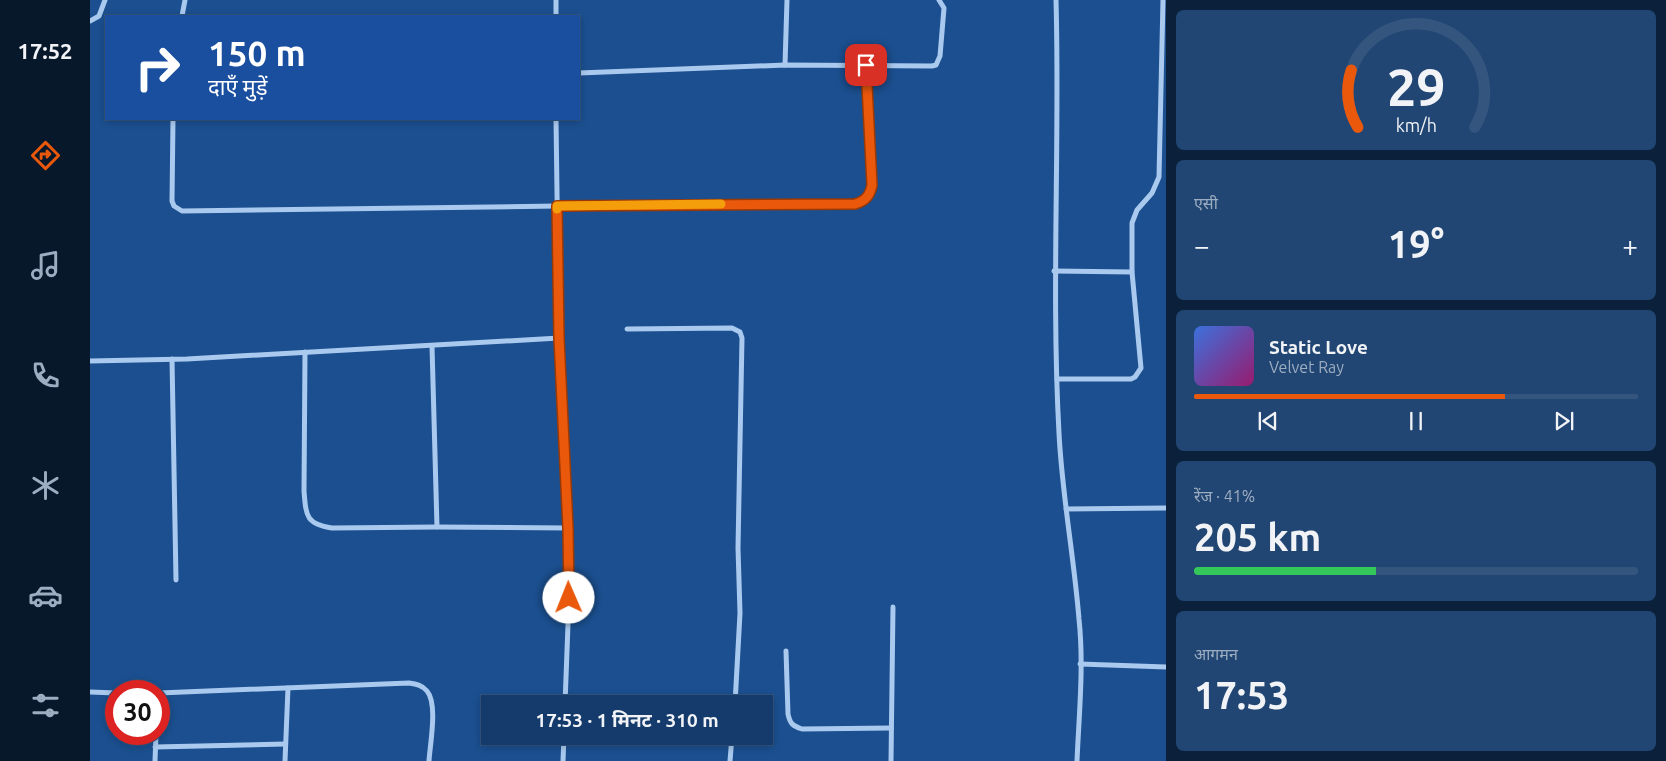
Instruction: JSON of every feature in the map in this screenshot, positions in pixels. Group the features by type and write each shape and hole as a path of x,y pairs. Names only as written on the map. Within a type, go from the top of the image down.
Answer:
{"street":[{"path":"90,21 99,16 105,0"},
{"path":"182,15 185,0"},
{"path":"556,0 556,15"},
{"path":"785,65 787,0"},
{"path":"580,73 785,65 928,67 936,64 940,56 944,8 939,0"},
{"path":"1056,0 1054,272 1059,433 1079,621 1080,664 1077,761"},
{"path":"1057,379 1131,379 1141,368 1132,272 1132,223 1137,210 1152,193 1159,177 1162,0"},
{"path":"173,120 172,201 174,206 182,211 855,204 862,202 868,197 872,185 866,65"},
{"path":"556,120 559,338 568,528 569,598 565,695"},
{"path":"1054,272 1132,272"},
{"path":"627,329 732,328 740,332 742,338 738,548 740,613 735,695"},
{"path":"90,361 172,359 559,338"},
{"path":"432,346 437,527"},
{"path":"305,352 305,509 308,519 318,526 332,528 568,528"},
{"path":"172,359 176,580"},
{"path":"1066,509 1166,508"},
{"path":"891,761 893,607"},
{"path":"786,652 788,714 789,721 794,727 802,729 891,728"},
{"path":"1080,664 1166,667"},
{"path":"170,693 409,683 420,685 431,697 429,761"},
{"path":"285,761 288,688"},
{"path":"90,692 105,692"},
{"path":"155,761 155,747 285,744"},
{"path":"563,761 564,745"},
{"path":"730,761 731,745"}],"slow traffic":[{"path":"557,209 557,206 721,204"}],"route":[{"path":"569,598 568,528 559,338 557,206 855,204 862,202 868,197 872,185 866,65"}]}
